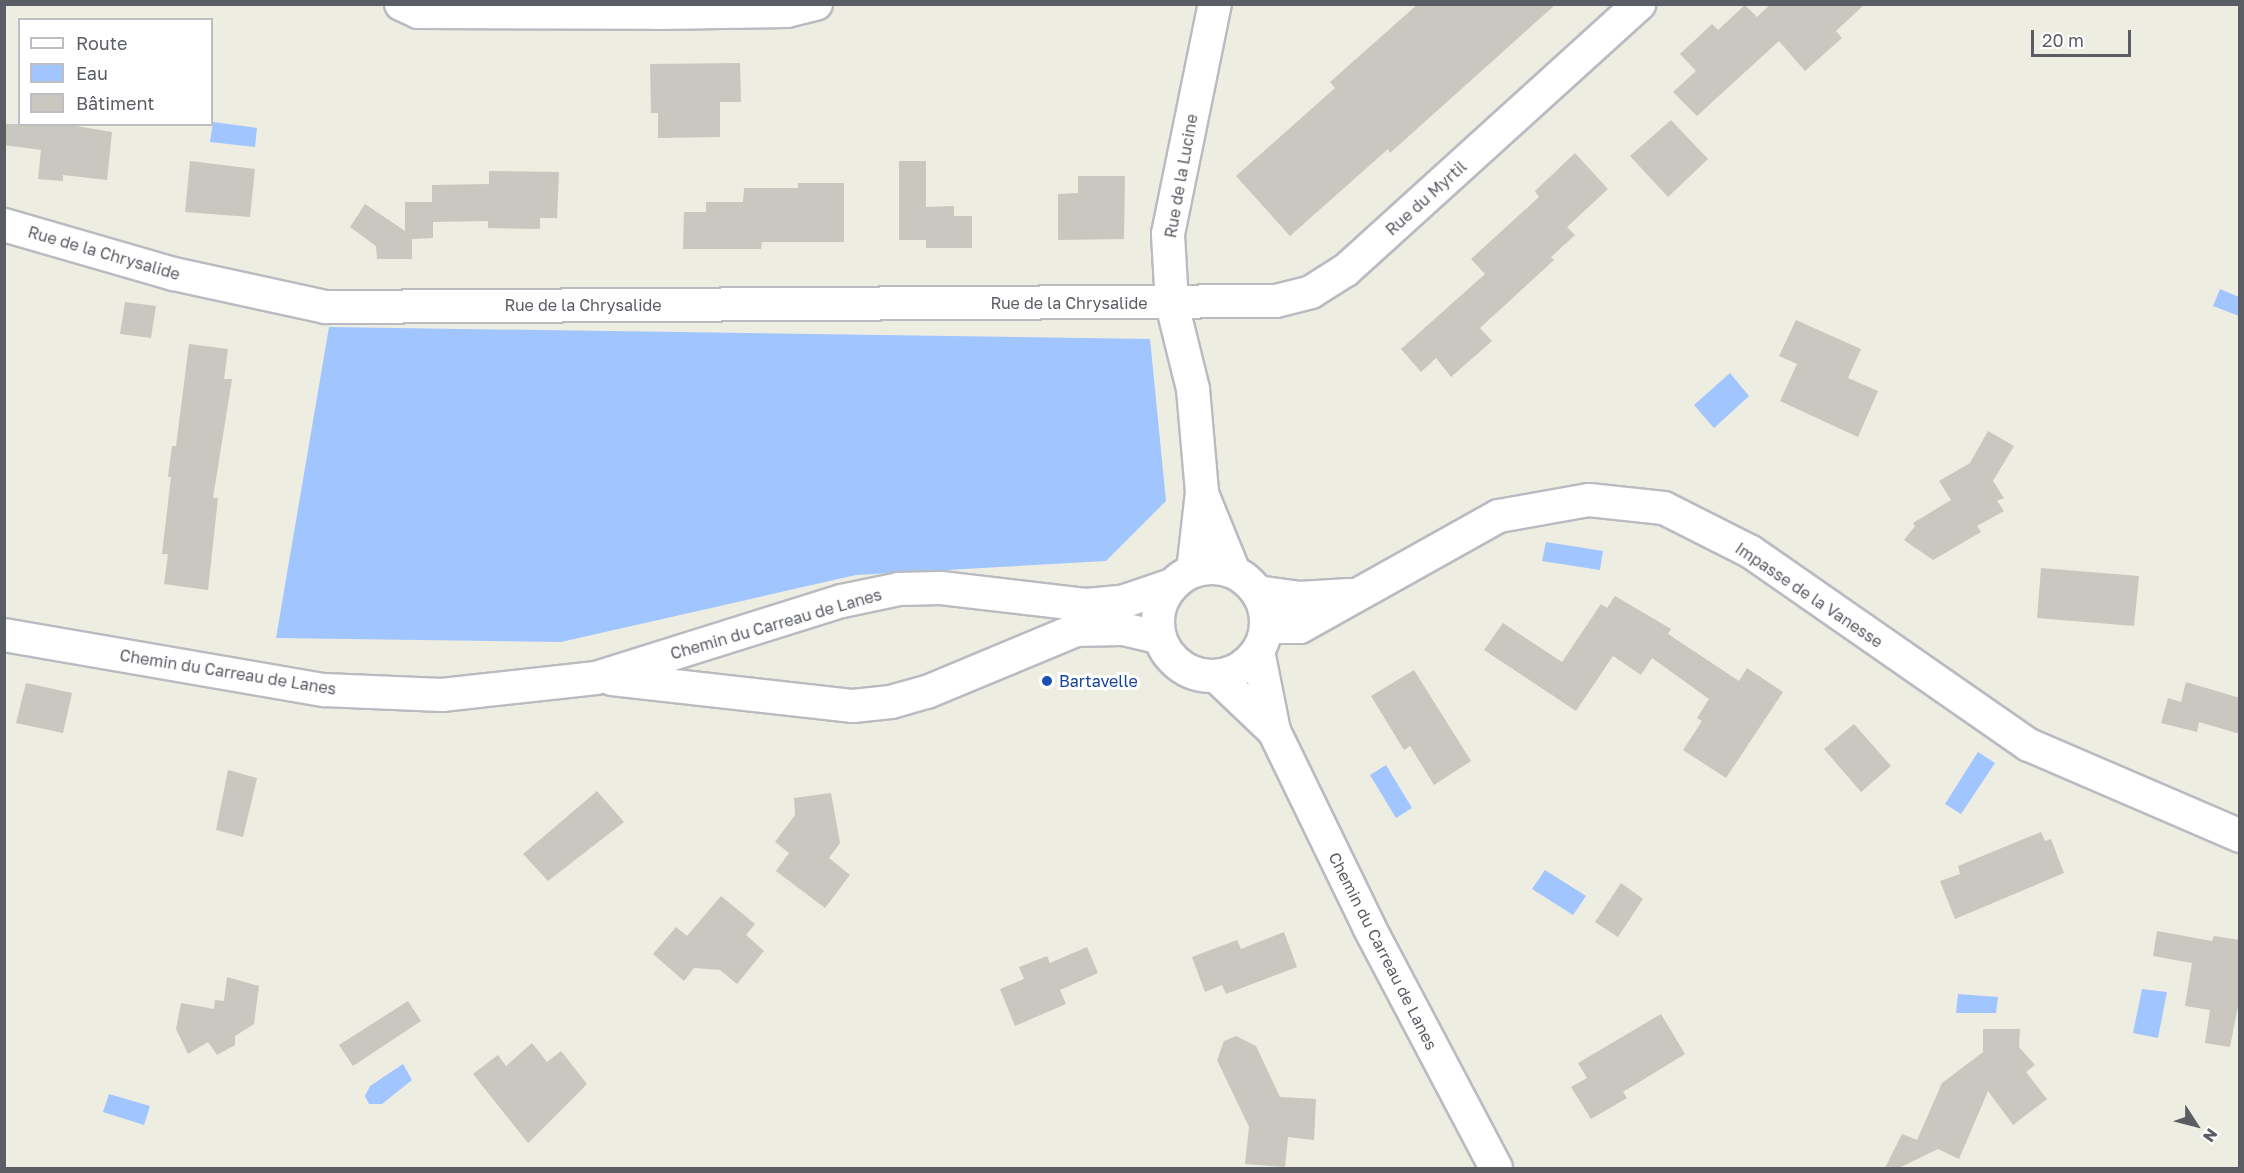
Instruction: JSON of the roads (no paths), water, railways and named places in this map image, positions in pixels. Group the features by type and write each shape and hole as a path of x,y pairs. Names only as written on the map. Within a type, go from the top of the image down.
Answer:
{"street":[{"path":"401,4 418,12 645,13 787,10 816,4"},
{"name":"Rue de la Lucine","path":"1183,578 1202,492 1193,389 1173,304 1168,234 1215,4"},
{"name":"Rue du Myrtil","path":"1173,304 1276,301 1311,292 1346,270 1639,4"},
{"name":"Rue de la Chrysalide","path":"4,225 174,274 325,307 1173,304"},
{"name":"Rue de la Lucine","path":"1202,492 1245,582"},
{"name":"Impasse de la Vanesse","path":"1262,639 1300,627 1499,516 1589,500 1664,508 1751,552 2029,745 2240,836"},
{"path":"1221,568 1245,582 1265,608 1262,639 1233,672 1216,676 1191,673 1177,664 1159,637 1157,619 1161,601 1183,578 1221,568"},
{"name":"Chemin du Carreau de Lanes","path":"4,635 324,690 442,695 596,678 843,601 899,589 941,588 1085,604 1122,602 1183,578"},
{"name":"Impasse de la Vanesse","path":"1245,582 1299,598 1360,595"},
{"name":"Chemin du Carreau de Lanes","path":"596,678 853,706 891,702 927,692 1076,630 1123,629 1159,637"},
{"name":"Chemin du Carreau de Lanes","path":"1262,639 1274,731 1368,927 1496,1168"},
{"name":"Chemin du Carreau de Lanes","path":"1216,676 1274,731"}],"water":[{"path":"213,122 257,128 255,147 210,142"},
{"path":"2220,289 2239,297 2239,316 2213,306"},
{"path":"329,327 1150,339 1166,501 1106,561 856,575 561,642 276,638"},
{"path":"1730,373 1749,396 1714,428 1694,405"},
{"path":"1546,542 1603,551 1600,570 1542,561"},
{"path":"1978,752 1995,763 1961,814 1945,804"},
{"path":"1386,765 1412,808 1396,818 1370,775"},
{"path":"1545,870 1586,896 1573,915 1532,889"},
{"path":"2142,989 2167,992 2158,1038 2133,1033"},
{"path":"1958,994 1998,997 1996,1013 1956,1013"},
{"path":"403,1064 412,1080 382,1104 369,1104 365,1096 370,1086"},
{"path":"109,1094 150,1106 144,1125 103,1112"}],"place":[{"name":"Bartavelle","path":"1047,681"}]}
